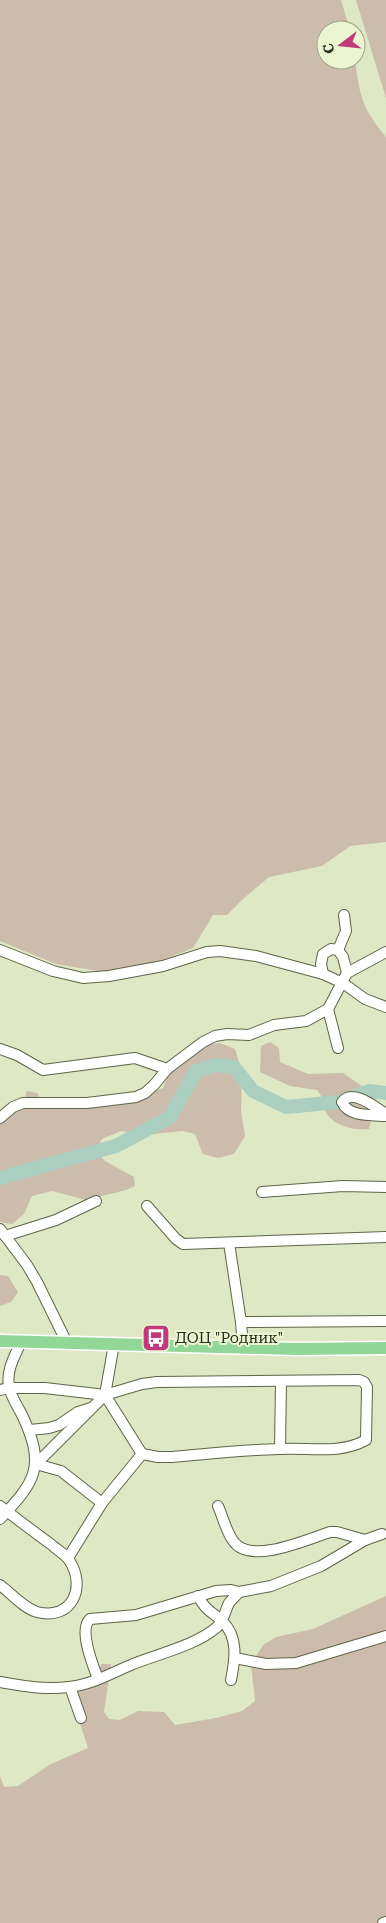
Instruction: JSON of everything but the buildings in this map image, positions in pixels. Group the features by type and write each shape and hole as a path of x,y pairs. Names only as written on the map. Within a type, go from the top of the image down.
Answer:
{"main road":[{"path":"0,1341 243,1348 386,1348"}],"street":[{"path":"338,950 346,931 344,915"},
{"path":"323,974 323,954 331,949 338,950 343,957 345,978"},
{"path":"0,950 53,971 83,978 109,976 163,966 207,952 220,951 270,958 323,974 345,978 365,999 386,1007"},
{"path":"0,1118 13,1107 23,1103 87,1103 136,1097 145,1093 154,1085 167,1069 203,1042 215,1036 227,1034 249,1035 274,1025 306,1021 328,1009 345,978 386,952"},
{"path":"328,1009 338,1048"},
{"path":"0,1049 17,1055 44,1070 129,1058 140,1059 167,1069"},
{"path":"151,1063 154,1085"},
{"path":"262,1192 343,1186 386,1187"},
{"path":"66,1343 37,1282 3,1233 56,1220 96,1201"},
{"path":"147,1206 176,1239 183,1244 386,1237"},
{"path":"229,1243 243,1348"},
{"path":"241,1322 386,1321"},
{"path":"0,1585 31,1610 50,1613 61,1612 70,1605 76,1594 77,1582 68,1558 2,1512 29,1485 34,1475 36,1464 30,1430 4,1389 8,1373 21,1342"},
{"path":"36,1464 104,1395 114,1344"},
{"path":"4,1389 45,1388 104,1395 142,1384 157,1382 359,1380 364,1382 367,1387 366,1440 354,1446 330,1450 280,1448 158,1457 142,1454 104,1395"},
{"path":"280,1448 281,1381"},
{"path":"30,1430 59,1425 78,1412 92,1408"},
{"path":"68,1558 102,1503 142,1454"},
{"path":"36,1464 60,1472 102,1503"},
{"path":"218,1506 234,1543 249,1551 282,1548 330,1532 338,1532 365,1540"},
{"path":"98,1679 91,1660 86,1636 86,1623 90,1618 136,1615 224,1590 239,1592 271,1586 313,1569 365,1540 385,1534"},
{"path":"0,1682 24,1687 50,1688 70,1687 98,1679 195,1640 216,1628 222,1621 228,1605 239,1592"},
{"path":"198,1596 204,1608 222,1621 231,1634 235,1658 231,1680"},
{"path":"235,1658 266,1664 296,1663 386,1636"},
{"path":"70,1687 81,1718"}],"shaded area":[{"path":"0,0 341,0 347,20 316,20 316,70 357,70 363,102 386,137 386,842 350,846 322,866 269,877 227,915 213,915 193,948 160,961 109,973 56,964 0,941"},
{"path":"356,0 386,0 386,98 366,33 366,20 362,20"},
{"path":"270,1042 279,1048 280,1062 308,1074 343,1073 369,1091 374,1111 369,1129 351,1128 334,1121 326,1112 322,1097 317,1090 290,1086 260,1072 261,1046"},
{"path":"220,1043 235,1049 242,1072 241,1111 245,1136 234,1154 218,1158 203,1154 195,1134 183,1131 144,1135 121,1131 102,1139 96,1150 105,1161 134,1177 135,1186 86,1200 52,1191 32,1196 24,1214 12,1224 0,1222 0,1114 5,1106 23,1103 27,1091 37,1093 45,1106 132,1101 163,1088 172,1065 193,1047"},
{"path":"0,1275 8,1276 18,1292 11,1302 0,1306"},
{"path":"386,1596 386,1923 0,1923 0,1776 4,1787 18,1786 51,1764 88,1748 71,1696 74,1681 90,1676 102,1664 111,1664 104,1712 109,1719 120,1720 138,1711 164,1712 175,1725 216,1718 242,1711 255,1701 251,1664 263,1645 276,1637 313,1629"}],"waterway":[{"path":"0,1178 116,1146 170,1117 196,1071 216,1065 234,1067 253,1091 286,1107 339,1102 369,1091 386,1093"}],"place":[{"name":"ДОЦ \"Родник\"","path":"156,1338"}]}
